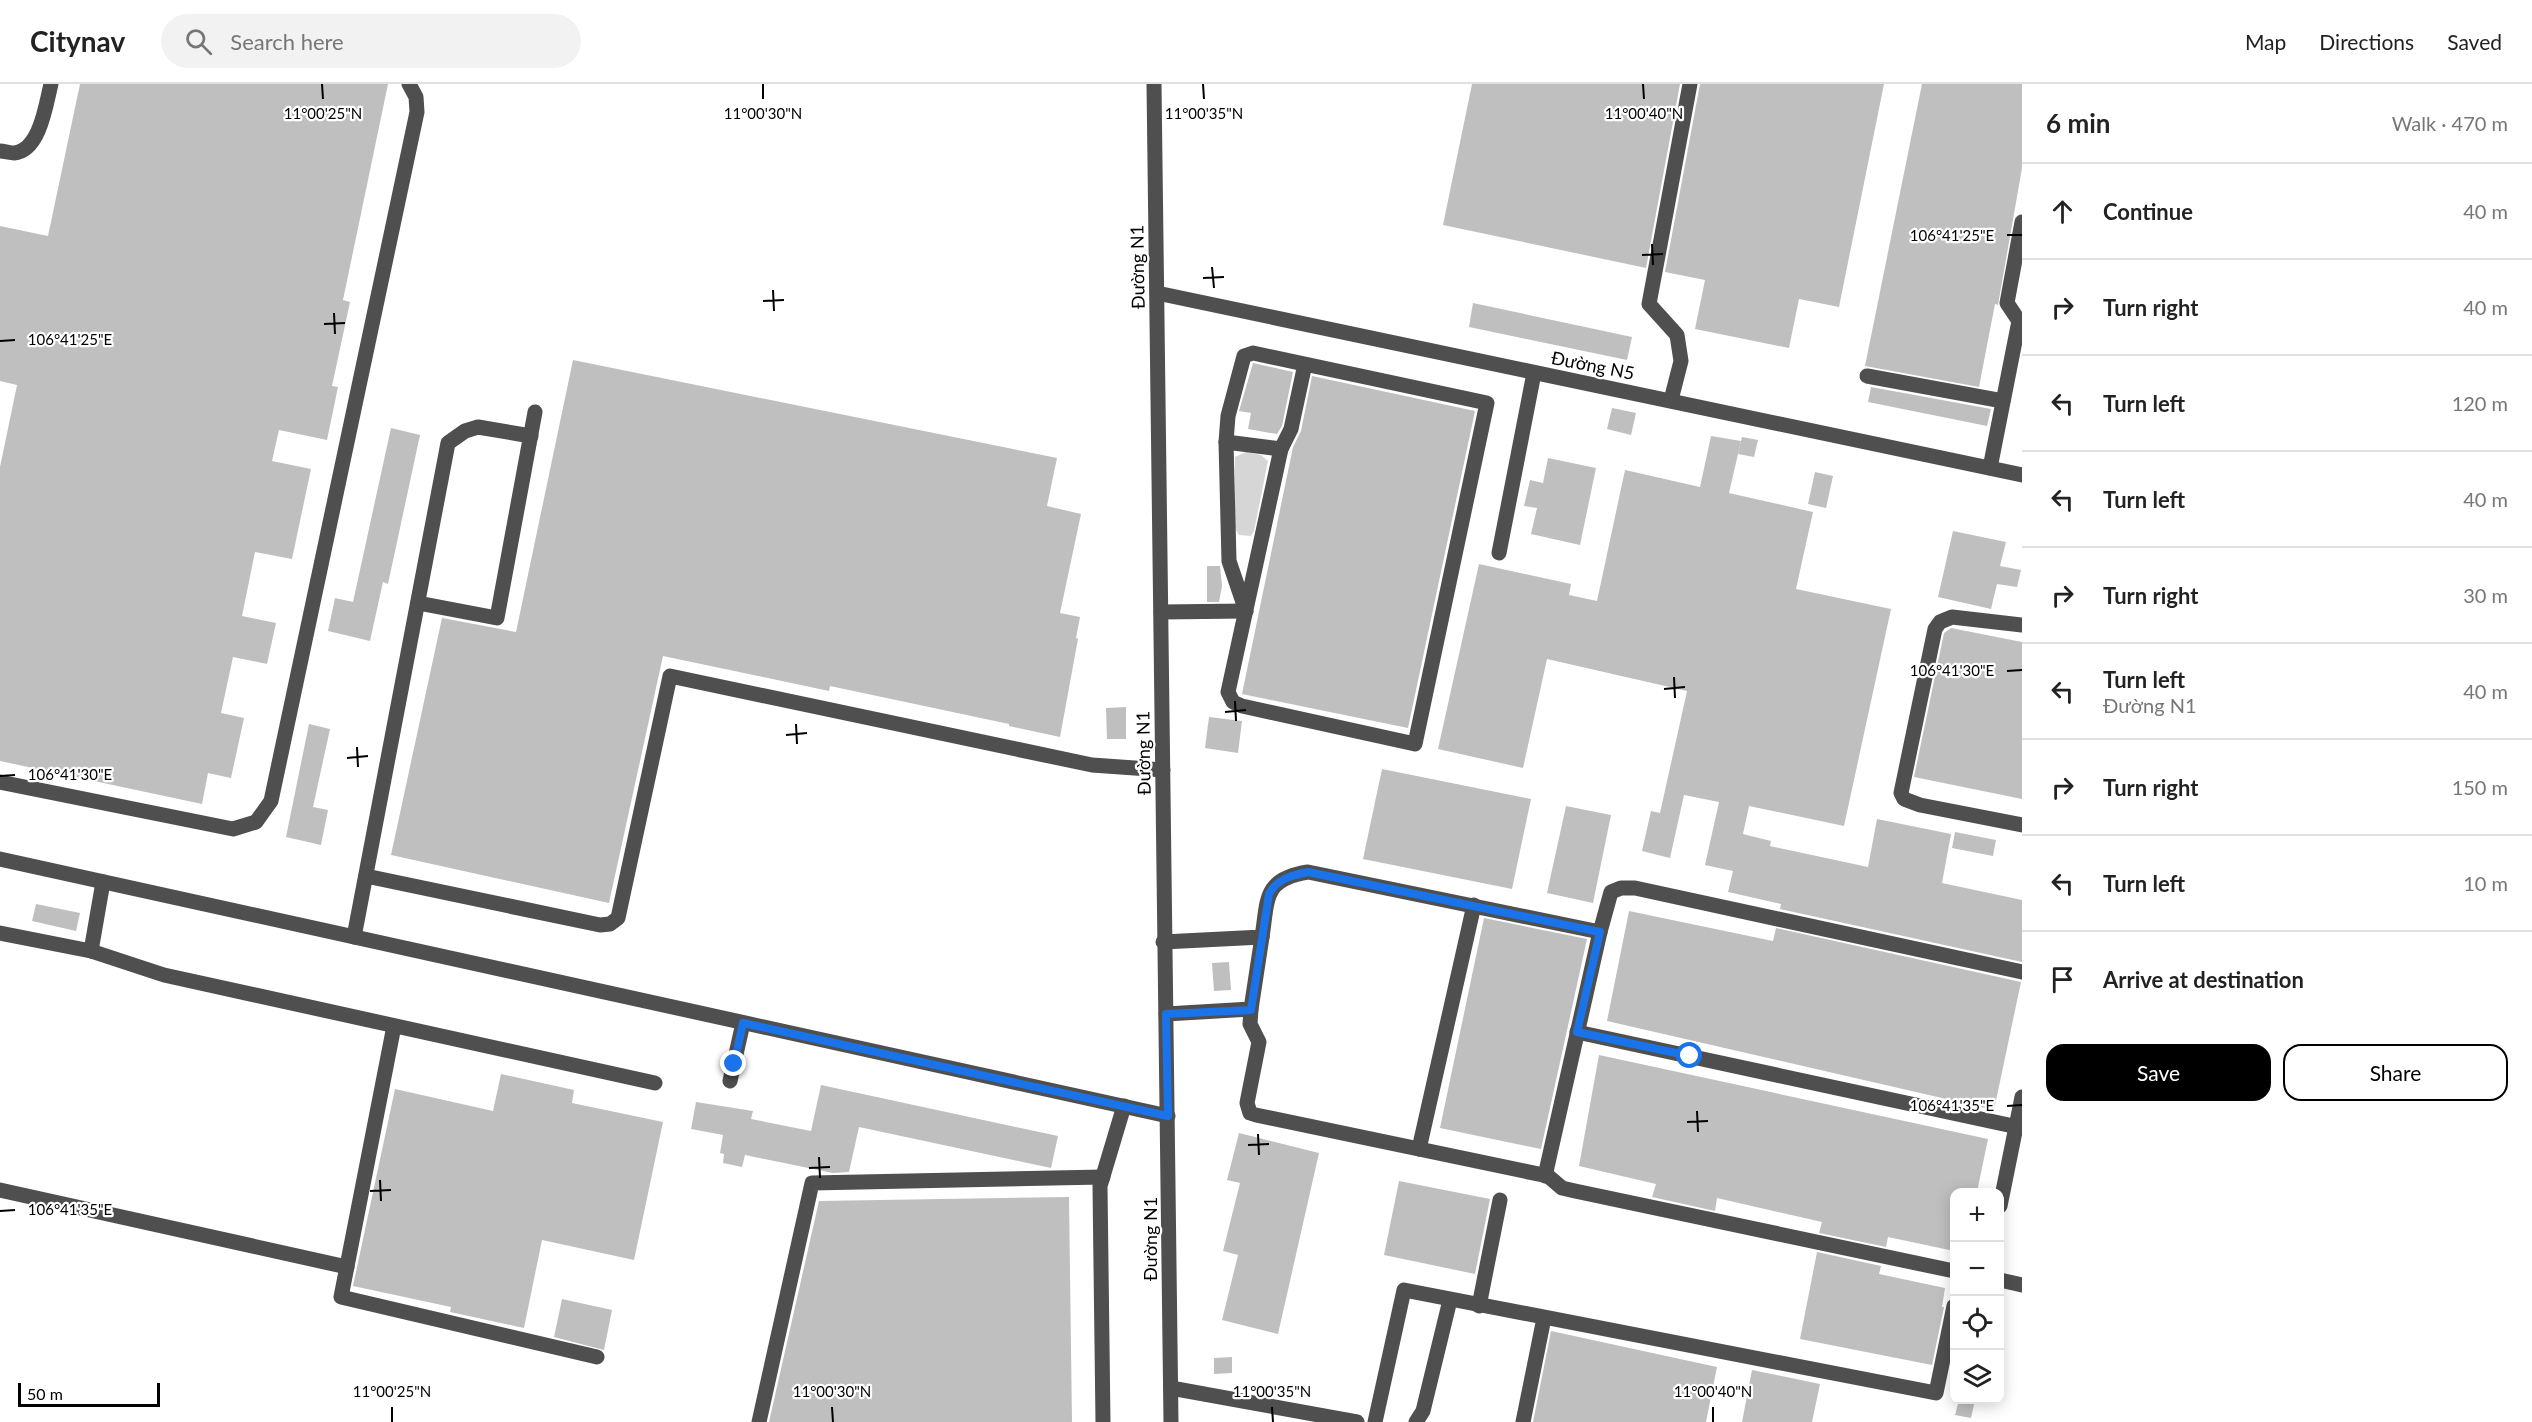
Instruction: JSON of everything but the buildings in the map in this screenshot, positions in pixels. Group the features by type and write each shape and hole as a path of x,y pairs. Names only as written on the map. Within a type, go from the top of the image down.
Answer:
{"street":[{"path":"0,151 15,153 30,147 42,123 51,84"},
{"path":"0,782 233,829 256,822 270,801 417,112 416,97 409,84"},
{"name":"Đường N1","path":"1154,84 1163,770 1163,942 1168,1116 1171,1422"},
{"path":"1671,400 1681,361 1677,335 1649,304 1690,84"},
{"path":"1990,468 2020,321 2007,303 2022,222"},
{"name":"Đường N5","path":"1157,293 2022,475"},
{"path":"1246,611 1229,561 1226,442 1228,416 1244,356 1253,353 1487,402 1415,744 1242,706 1233,702 1228,692 1246,611 1281,449 1291,429 1305,364"},
{"path":"1500,554 1534,373"},
{"path":"1867,376 2003,400"},
{"path":"418,603 497,618 536,412"},
{"path":"354,937 448,444 465,431 478,427 531,436"},
{"path":"1226,442 1281,449"},
{"path":"1161,612 1246,611"},
{"path":"2022,625 1952,617 1940,622 1935,629 1901,793 1904,800 1920,805 2022,825"},
{"path":"366,876 600,924 610,924 618,918 670,676 1092,765 1163,770"},
{"path":"0,859 1168,1116"},
{"path":"1600,932 1308,872 1273,885 1269,894 1251,1010 1250,1024 1259,1042 1247,1103 1250,1113 1545,1176 1562,1188 1575,1191 1950,1270"},
{"path":"91,951 103,882"},
{"path":"1545,1176 1611,892 1621,888 1635,888 2022,972"},
{"path":"1419,1149 1473,905"},
{"path":"0,933 91,951 164,975 655,1083"},
{"path":"1163,942 1262,937"},
{"path":"1166,1014 1251,1010"},
{"path":"730,1081 743,1023"},
{"path":"394,1026 341,1297 597,1357"},
{"path":"1577,1032 2019,1127"},
{"path":"2004,1189 2019,1127 2022,1097"},
{"path":"1103,1422 1100,1186 1124,1106"},
{"path":"759,1422 812,1184 1102,1177"},
{"path":"0,1190 347,1267"},
{"path":"1479,1306 1500,1200"},
{"path":"2004,1281 2022,1285"},
{"path":"1375,1422 1404,1290 1936,1393 1950,1325"},
{"path":"1416,1422 1423,1411 1450,1300"},
{"path":"1523,1422 1544,1318"},
{"path":"1171,1388 1357,1422"}],"shaded area":[{"path":"1246,452 1261,455 1268,461 1254,531 1251,536 1239,535 1235,529 1235,457"}],"route":[{"path":"734,1064 743,1023 1168,1116 1166,1014 1251,1010 1269,894 1273,885 1280,881 1308,872 1600,932 1577,1032 1690,1056"}]}
